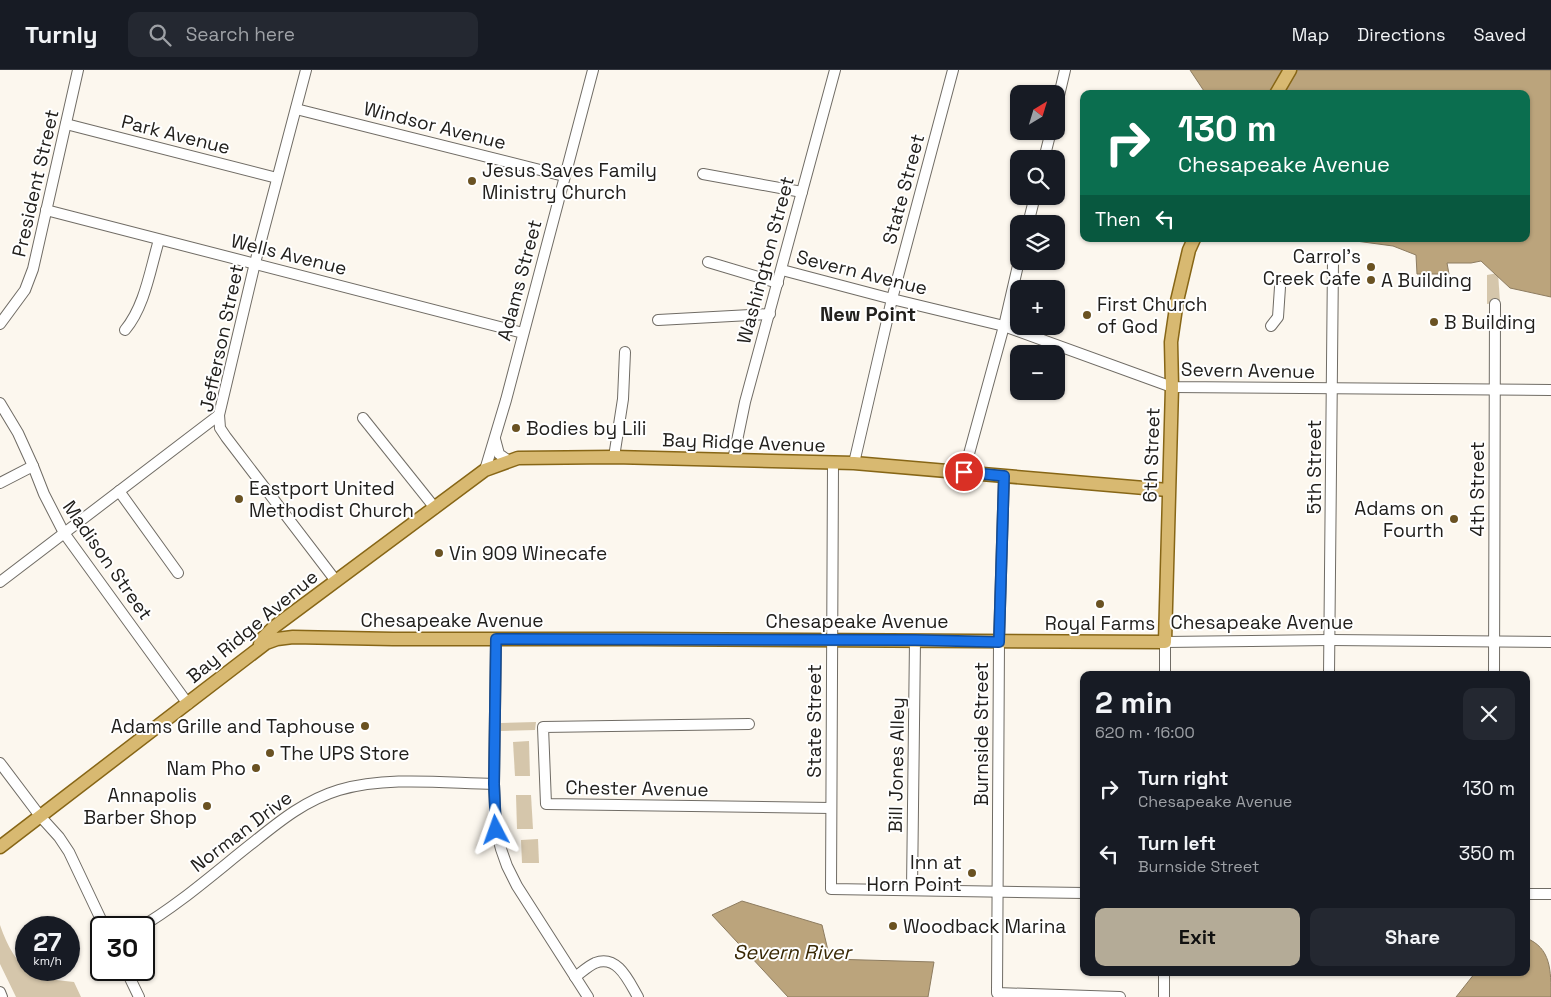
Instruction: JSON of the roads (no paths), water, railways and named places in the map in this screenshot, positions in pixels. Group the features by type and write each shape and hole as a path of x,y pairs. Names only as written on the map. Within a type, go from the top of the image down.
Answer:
{"main road":[{"path":"1278,90 1290,70"},
{"name":"6th Street","path":"1165,642 1172,342 1177,301 1193,242"},
{"name":"Bay Ridge Avenue","path":"0,847 257,650 263,638 273,628 314,596 484,470 518,458 614,457 833,464 854,463 1168,490"},
{"path":"293,637 296,620 310,606 314,596"},
{"name":"Chesapeake Avenue","path":"257,650 266,643 277,639 293,637 1165,642"}],"street":[{"name":"President Street","path":"0,324 28,283 33,269 78,70"},
{"name":"Jefferson Street","path":"306,70 276,178 219,415 220,428 226,437 336,580"},
{"name":"Adams Street","path":"484,470 506,400 593,70"},
{"name":"Washington Street","path":"733,460 745,402 835,70"},
{"name":"State Street","path":"854,463 892,299 953,70"},
{"path":"1061,85 1065,70"},
{"name":"Windsor Avenue","path":"296,109 564,176"},
{"name":"Park Avenue","path":"66,124 276,178"},
{"path":"703,174 802,192"},
{"name":"Wells Avenue","path":"46,210 523,333"},
{"path":"125,330 133,321 139,308 159,240"},
{"name":"5th Street","path":"1329,671 1333,260"},
{"path":"708,262 778,283"},
{"name":"Severn Avenue","path":"782,270 1004,326 1172,387 1551,390"},
{"path":"964,472 1018,270"},
{"path":"1270,326 1278,317 1280,288"},
{"name":"4th Street","path":"1494,671 1495,304"},
{"path":"658,320 770,314"},
{"path":"614,457 623,399 625,352"},
{"name":"Madison Street","path":"0,403 18,433 44,494 64,533 188,704"},
{"path":"0,582 219,415"},
{"path":"363,418 435,508"},
{"path":"494,435 498,454 509,461"},
{"name":"State Street","path":"833,464 832,890 912,890"},
{"path":"0,483 33,466"},
{"name":"Burnside Street","path":"1004,476 999,642 997,993 1120,997"},
{"path":"119,491 178,573"},
{"path":"496,639 494,784 496,830 507,866 517,886 588,997"},
{"name":"Bill Jones Alley","path":"912,890 915,640"},
{"name":"Chesapeake Avenue","path":"1165,642 1330,640 1551,642"},
{"name":"6th Street","path":"1165,642 1165,671"},
{"name":"Chester Avenue","path":"749,724 542,727 546,804 831,808"},
{"path":"0,763 69,852 99,916"},
{"name":"Norman Drive","path":"155,918 288,814 324,796 356,786 376,784 416,782 494,784"},
{"path":"912,890 1080,893"},
{"path":"1530,894 1551,894"},
{"path":"575,978 596,963 608,962 623,971 638,997"},
{"path":"1164,976 1164,997"},
{"path":"132,981 140,997"},
{"path":"0,992 2,997"}],"water":[{"path":"1190,70 1551,70 1551,297 1510,288 1481,261 1447,263 1449,274 1417,274 1416,255 1393,246 1363,242 1530,242 1530,90 1203,90"},
{"name":"Severn River","path":"742,901 822,925 830,959 934,962 928,997 788,997 712,915"},
{"path":"1530,940 1545,954 1550,969 1551,997 1456,997 1473,976 1530,976"}],"place":[{"name":"Jesus Saves Family Ministry Church","path":"472,181"},
{"name":"Carrol's Creek Cafe","path":"1371,267"},
{"name":"A Building","path":"1371,280"},
{"name":"First Church of God","path":"1087,315"},
{"name":"B Building","path":"1434,322"},
{"name":"Bodies by Lili","path":"516,428"},
{"name":"Eastport United Methodist Church","path":"239,499"},
{"name":"Adams on Fourth","path":"1454,519"},
{"name":"Vin 909 Winecafe","path":"439,553"},
{"name":"Royal Farms","path":"1100,604"},
{"name":"Adams Grille and Taphouse","path":"365,726"},
{"name":"The UPS Store","path":"270,753"},
{"name":"Nam Pho","path":"256,768"},
{"name":"Annapolis Barber Shop","path":"207,806"},
{"name":"Inn at Horn Point","path":"972,873"},
{"name":"Woodback Marina","path":"893,926"}],"district":[{"name":"New Point","path":"868,314"}]}
